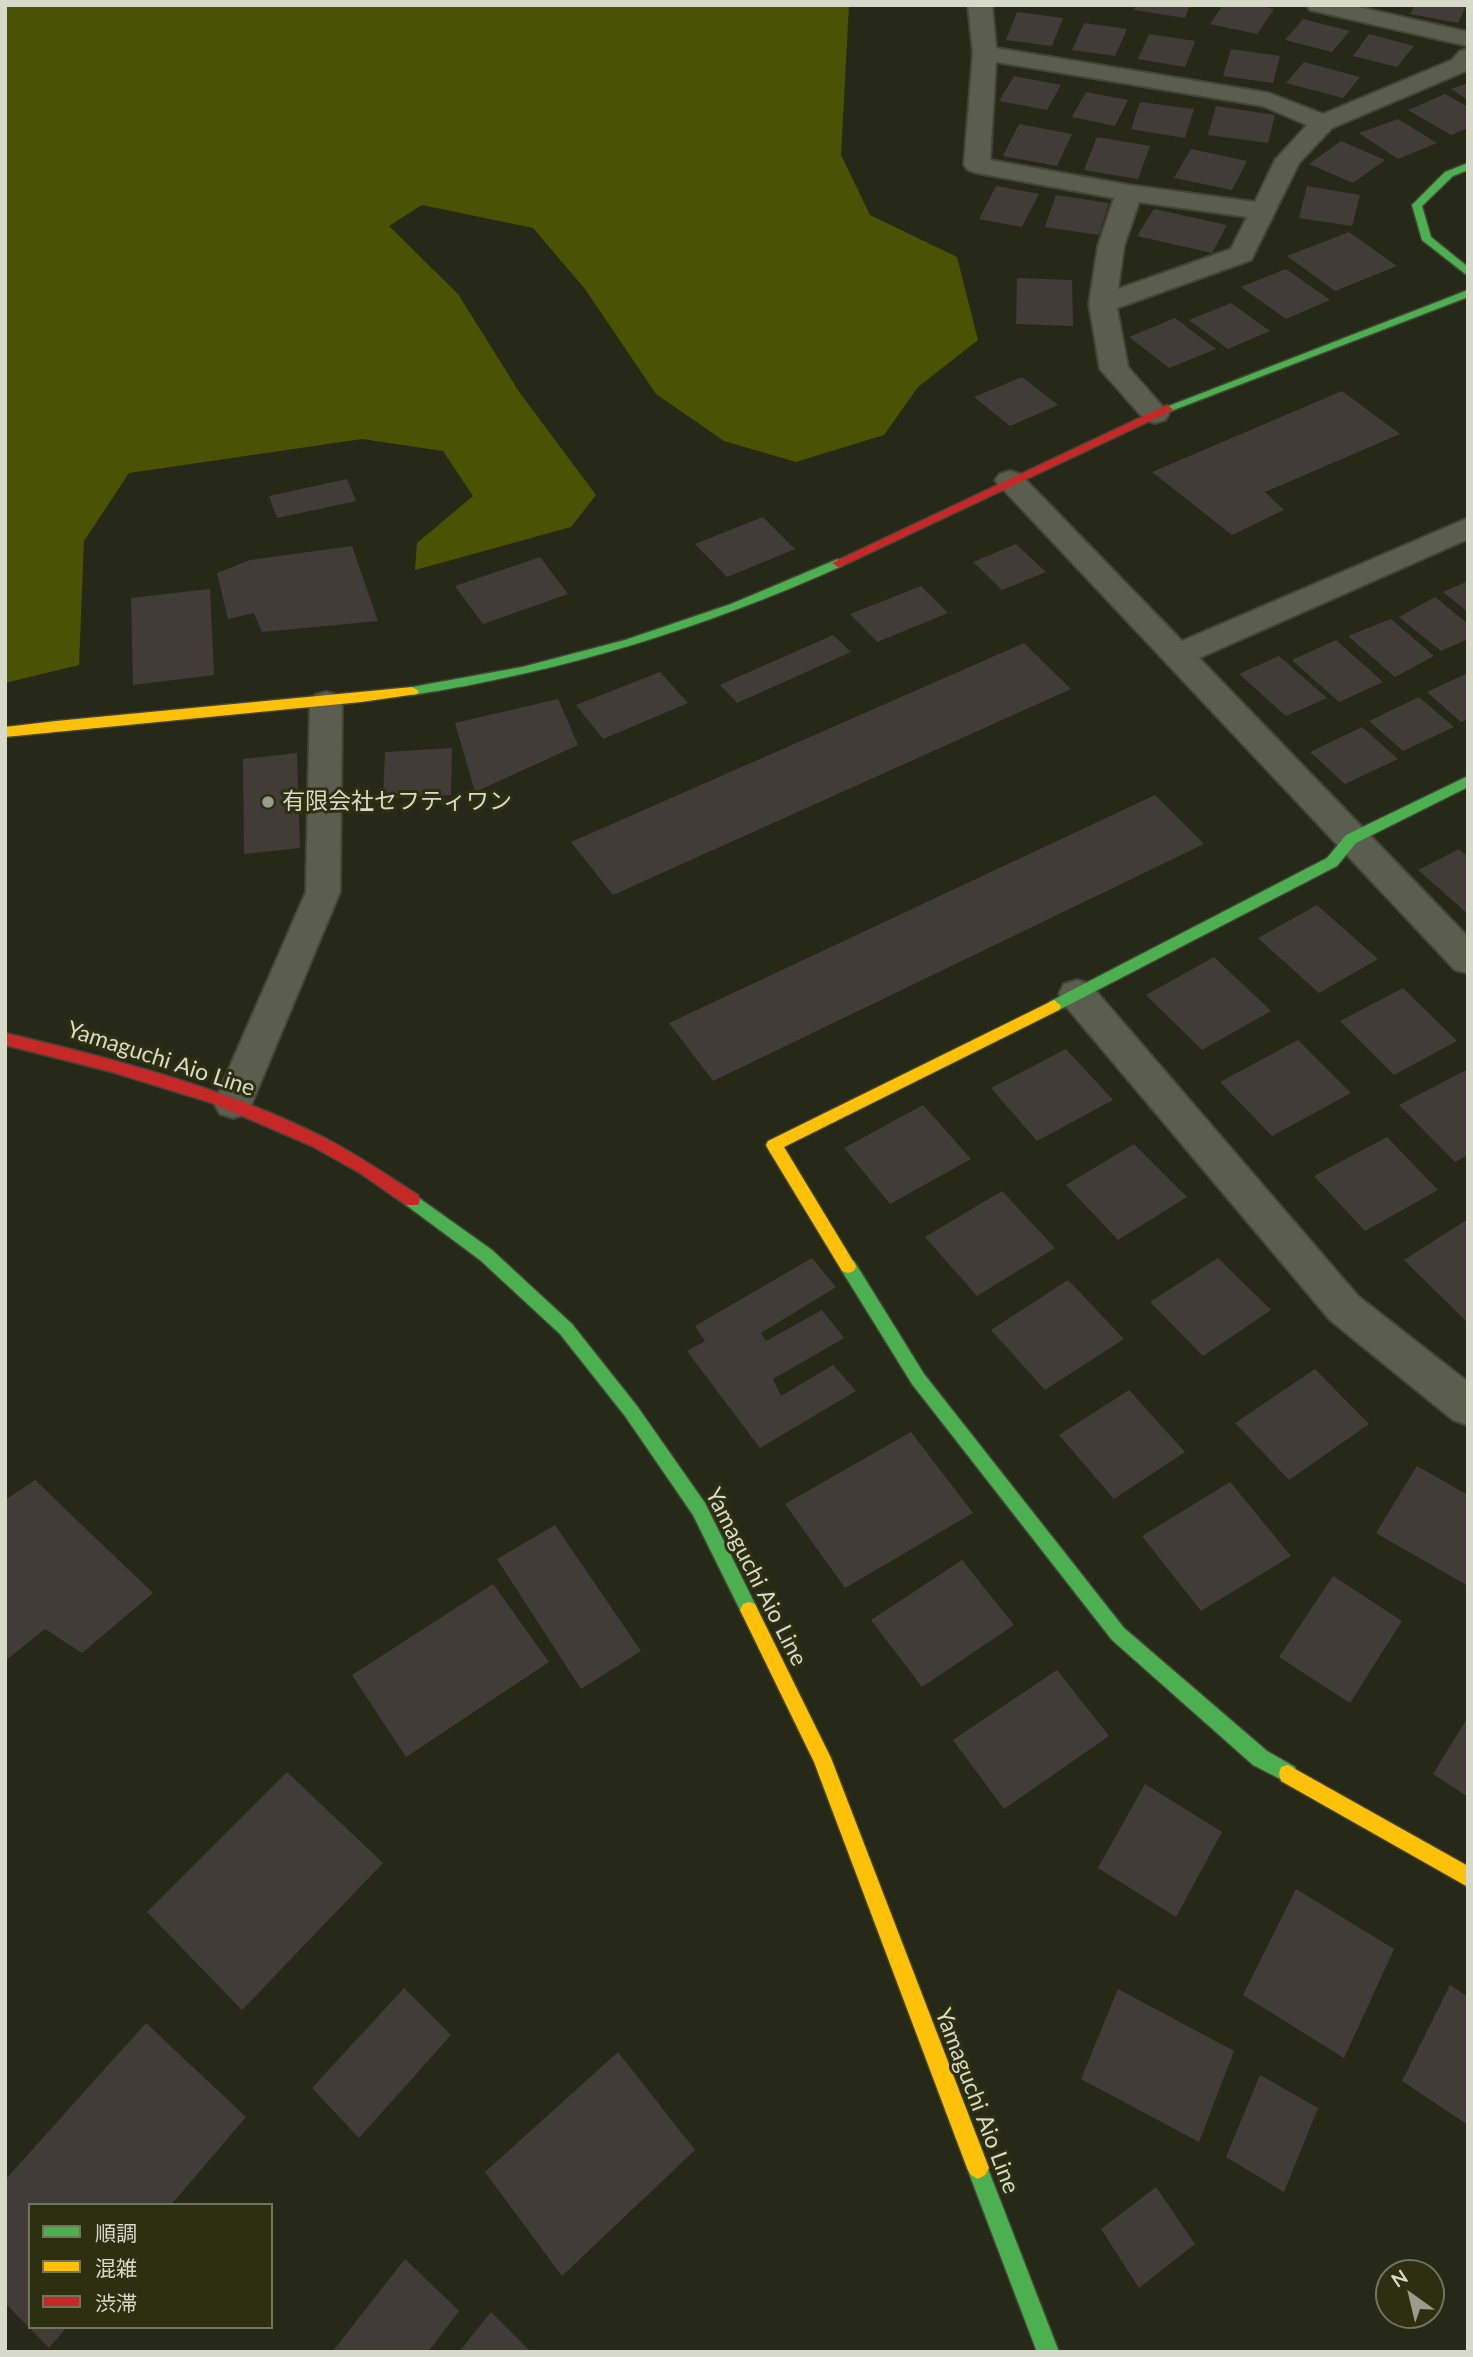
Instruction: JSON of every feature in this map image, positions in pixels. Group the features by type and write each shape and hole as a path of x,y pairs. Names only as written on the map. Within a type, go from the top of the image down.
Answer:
{"street":[{"path":"980,5 985,53 977,165 1129,193 1264,211"},
{"path":"1318,5 1468,39"},
{"path":"985,53 1269,100 1323,123"},
{"path":"1103,304 1242,254 1289,160 1323,123 1460,65 1468,56"},
{"path":"1468,166 1449,174 1417,205 1426,238 1468,273"},
{"path":"1129,193 1111,246 1103,304 1114,369 1155,414"},
{"path":"5,732 89,720 326,703 442,687 577,659 694,624 820,571 1155,414 1468,293"},
{"path":"1010,480 1468,960"},
{"path":"1178,655 1468,527"},
{"path":"233,1103 323,892 326,703"},
{"path":"1468,780 1351,839 1332,862 1077,994 774,1145 918,1379 1118,1634 1260,1758 1468,1877"},
{"path":"1077,994 1344,1308 1468,1407"},
{"name":"Yamaguchi Aio Line","path":"5,1039 118,1065 233,1103 332,1150 397,1189 486,1255 566,1329 631,1411 699,1509 822,1758 1048,2352"}],"green space":[{"path":"5,5 849,5 841,155 870,215 957,257 978,340 918,387 884,435 796,462 724,441 656,394 585,289 533,228 422,205 389,226 458,294 520,393 596,495 571,527 415,570 417,543 473,496 443,451 362,439 129,473 84,541 79,665 5,683"}],"building":[{"path":"1136,5 1190,5 1185,18 1134,10"},
{"path":"1223,5 1256,5 1274,9 1257,34 1210,24"},
{"path":"1415,5 1467,5 1458,23 1410,14"},
{"path":"1017,12 1063,18 1052,46 1006,40"},
{"path":"1303,19 1350,31 1332,52 1285,40"},
{"path":"1084,23 1127,29 1115,56 1072,50"},
{"path":"1149,34 1195,41 1185,67 1138,59"},
{"path":"1369,34 1414,46 1397,67 1353,56"},
{"path":"1231,49 1280,56 1273,83 1223,76"},
{"path":"1304,62 1360,77 1343,98 1286,83"},
{"path":"1014,76 1061,85 1047,110 999,101"},
{"path":"1468,83 1468,100 1451,89"},
{"path":"1086,92 1128,100 1115,126 1072,117"},
{"path":"1445,94 1468,107 1468,128 1451,135 1408,110"},
{"path":"1140,102 1194,109 1185,138 1131,129"},
{"path":"1216,106 1275,115 1268,143 1208,135"},
{"path":"1398,119 1437,143 1398,159 1359,133"},
{"path":"1019,124 1072,134 1057,166 1003,156"},
{"path":"1097,137 1150,146 1138,179 1084,170"},
{"path":"1341,141 1385,160 1353,183 1309,164"},
{"path":"1191,149 1247,161 1232,190 1174,178"},
{"path":"996,186 1039,194 1022,227 979,219"},
{"path":"1307,186 1360,195 1352,226 1299,218"},
{"path":"1056,195 1109,203 1099,235 1045,227"},
{"path":"1154,209 1227,225 1212,253 1137,236"},
{"path":"1349,232 1397,266 1335,291 1287,256"},
{"path":"1286,269 1330,300 1286,319 1241,287"},
{"path":"1017,278 1072,280 1073,326 1016,324"},
{"path":"1231,303 1270,331 1228,349 1189,320"},
{"path":"1175,318 1216,349 1169,368 1129,337"},
{"path":"1022,377 1058,405 1010,426 974,397"},
{"path":"1342,391 1400,434 1265,492 1284,510 1232,535 1152,472"},
{"path":"347,479 356,501 277,518 269,496"},
{"path":"763,517 795,549 727,577 695,544"},
{"path":"1016,544 1046,572 1002,590 973,562"},
{"path":"352,546 378,621 262,632 254,613 228,619 217,573 250,560"},
{"path":"540,557 568,594 483,624 455,586"},
{"path":"1468,581 1468,612 1443,592"},
{"path":"921,586 948,613 877,642 850,614"},
{"path":"210,589 214,675 133,685 131,598"},
{"path":"1435,597 1468,624 1468,639 1441,651 1399,617"},
{"path":"1391,619 1434,656 1395,677 1348,636"},
{"path":"833,635 851,652 737,703 720,685"},
{"path":"1336,640 1383,682 1339,702 1292,660"},
{"path":"1024,643 1071,689 613,895 571,842"},
{"path":"1279,656 1327,698 1286,716 1239,674"},
{"path":"660,672 688,703 603,739 576,705"},
{"path":"1468,673 1468,719 1461,722 1427,692"},
{"path":"1419,697 1454,727 1403,751 1369,721"},
{"path":"558,699 578,745 475,792 455,723"},
{"path":"1362,727 1398,759 1345,784 1310,752"},
{"path":"452,748 451,795 383,799 385,752"},
{"path":"297,753 300,848 244,854 243,759"},
{"path":"1155,795 1204,844 713,1081 669,1023"},
{"path":"1459,849 1468,857 1468,914 1418,870"},
{"path":"1317,905 1378,959 1319,993 1258,938"},
{"path":"1214,957 1271,1011 1202,1050 1146,995"},
{"path":"1403,988 1457,1041 1394,1075 1340,1021"},
{"path":"1298,1040 1351,1093 1272,1136 1220,1082"},
{"path":"1066,1049 1113,1100 1037,1141 991,1088"},
{"path":"1468,1069 1468,1155 1455,1162 1399,1105"},
{"path":"923,1105 971,1159 890,1204 844,1148"},
{"path":"1387,1137 1438,1190 1365,1231 1314,1176"},
{"path":"1134,1144 1187,1197 1118,1240 1066,1185"},
{"path":"1002,1191 1055,1248 977,1296 925,1237"},
{"path":"1468,1219 1468,1323 1404,1260"},
{"path":"812,1258 836,1287 761,1333 766,1341 822,1310 844,1338 773,1379 781,1396 833,1365 856,1391 760,1448 687,1351 705,1341 695,1326"},
{"path":"1218,1258 1271,1310 1203,1356 1150,1302"},
{"path":"1068,1280 1124,1339 1045,1390 991,1330"},
{"path":"1315,1369 1369,1424 1289,1480 1235,1423"},
{"path":"1129,1390 1185,1452 1114,1499 1059,1435"},
{"path":"911,1432 973,1513 845,1588 785,1504"},
{"path":"1417,1466 1468,1495 1468,1586 1376,1533"},
{"path":"35,1480 153,1593 82,1653 45,1629 5,1661 5,1500"},
{"path":"1230,1482 1291,1556 1201,1611 1142,1536"},
{"path":"555,1525 641,1651 581,1689 497,1559"},
{"path":"962,1560 1014,1625 922,1687 871,1620"},
{"path":"1333,1576 1402,1621 1350,1703 1279,1657"},
{"path":"493,1584 549,1662 406,1757 352,1675"},
{"path":"1057,1670 1109,1736 1004,1809 953,1740"},
{"path":"1468,1717 1468,1797 1433,1774"},
{"path":"287,1772 383,1863 242,2010 147,1912"},
{"path":"1145,1784 1222,1832 1176,1917 1098,1868"},
{"path":"1296,1889 1394,1949 1344,2058 1243,1995"},
{"path":"1450,1985 1468,1997 1468,2125 1402,2081"},
{"path":"404,1988 451,2035 359,2138 312,2088"},
{"path":"1118,1989 1234,2051 1199,2142 1081,2079"},
{"path":"146,2023 246,2117 173,2203 28,2203 28,2327 5,2303 5,2180"},
{"path":"618,2052 695,2150 562,2276 485,2172"},
{"path":"1260,2075 1318,2108 1284,2192 1226,2157"},
{"path":"1156,2187 1195,2244 1139,2288 1101,2229"},
{"path":"405,2259 459,2311 428,2352 332,2352"},
{"path":"491,2312 531,2352 459,2352"},
{"path":"30,2329 65,2329 49,2348"}],"traffic: fast":[{"path":"1468,166 1449,174 1417,205 1426,238 1468,273"},
{"path":"1167,409 1468,293"},
{"path":"412,691 522,671 630,643 735,607 838,563"},
{"path":"1054,1006 1332,862 1351,839 1468,781"},
{"path":"412,1200 486,1255 566,1329 631,1411 699,1509 749,1610"},
{"path":"848,1266 918,1379 1118,1634 1260,1758 1288,1774"},
{"path":"978,2168 1048,2352"}],"traffic: slow":[{"path":"5,732 412,691"},
{"path":"848,1266 774,1145 1054,1006"},
{"path":"749,1610 822,1758 978,2168"},
{"path":"1288,1774 1468,1877"}],"traffic: jam":[{"path":"838,563 1167,409"},
{"path":"5,1039 112,1066 217,1098 318,1142 366,1169 412,1200"}],"place":[{"name":"有限会社セフティワン","path":"268,802"}]}
